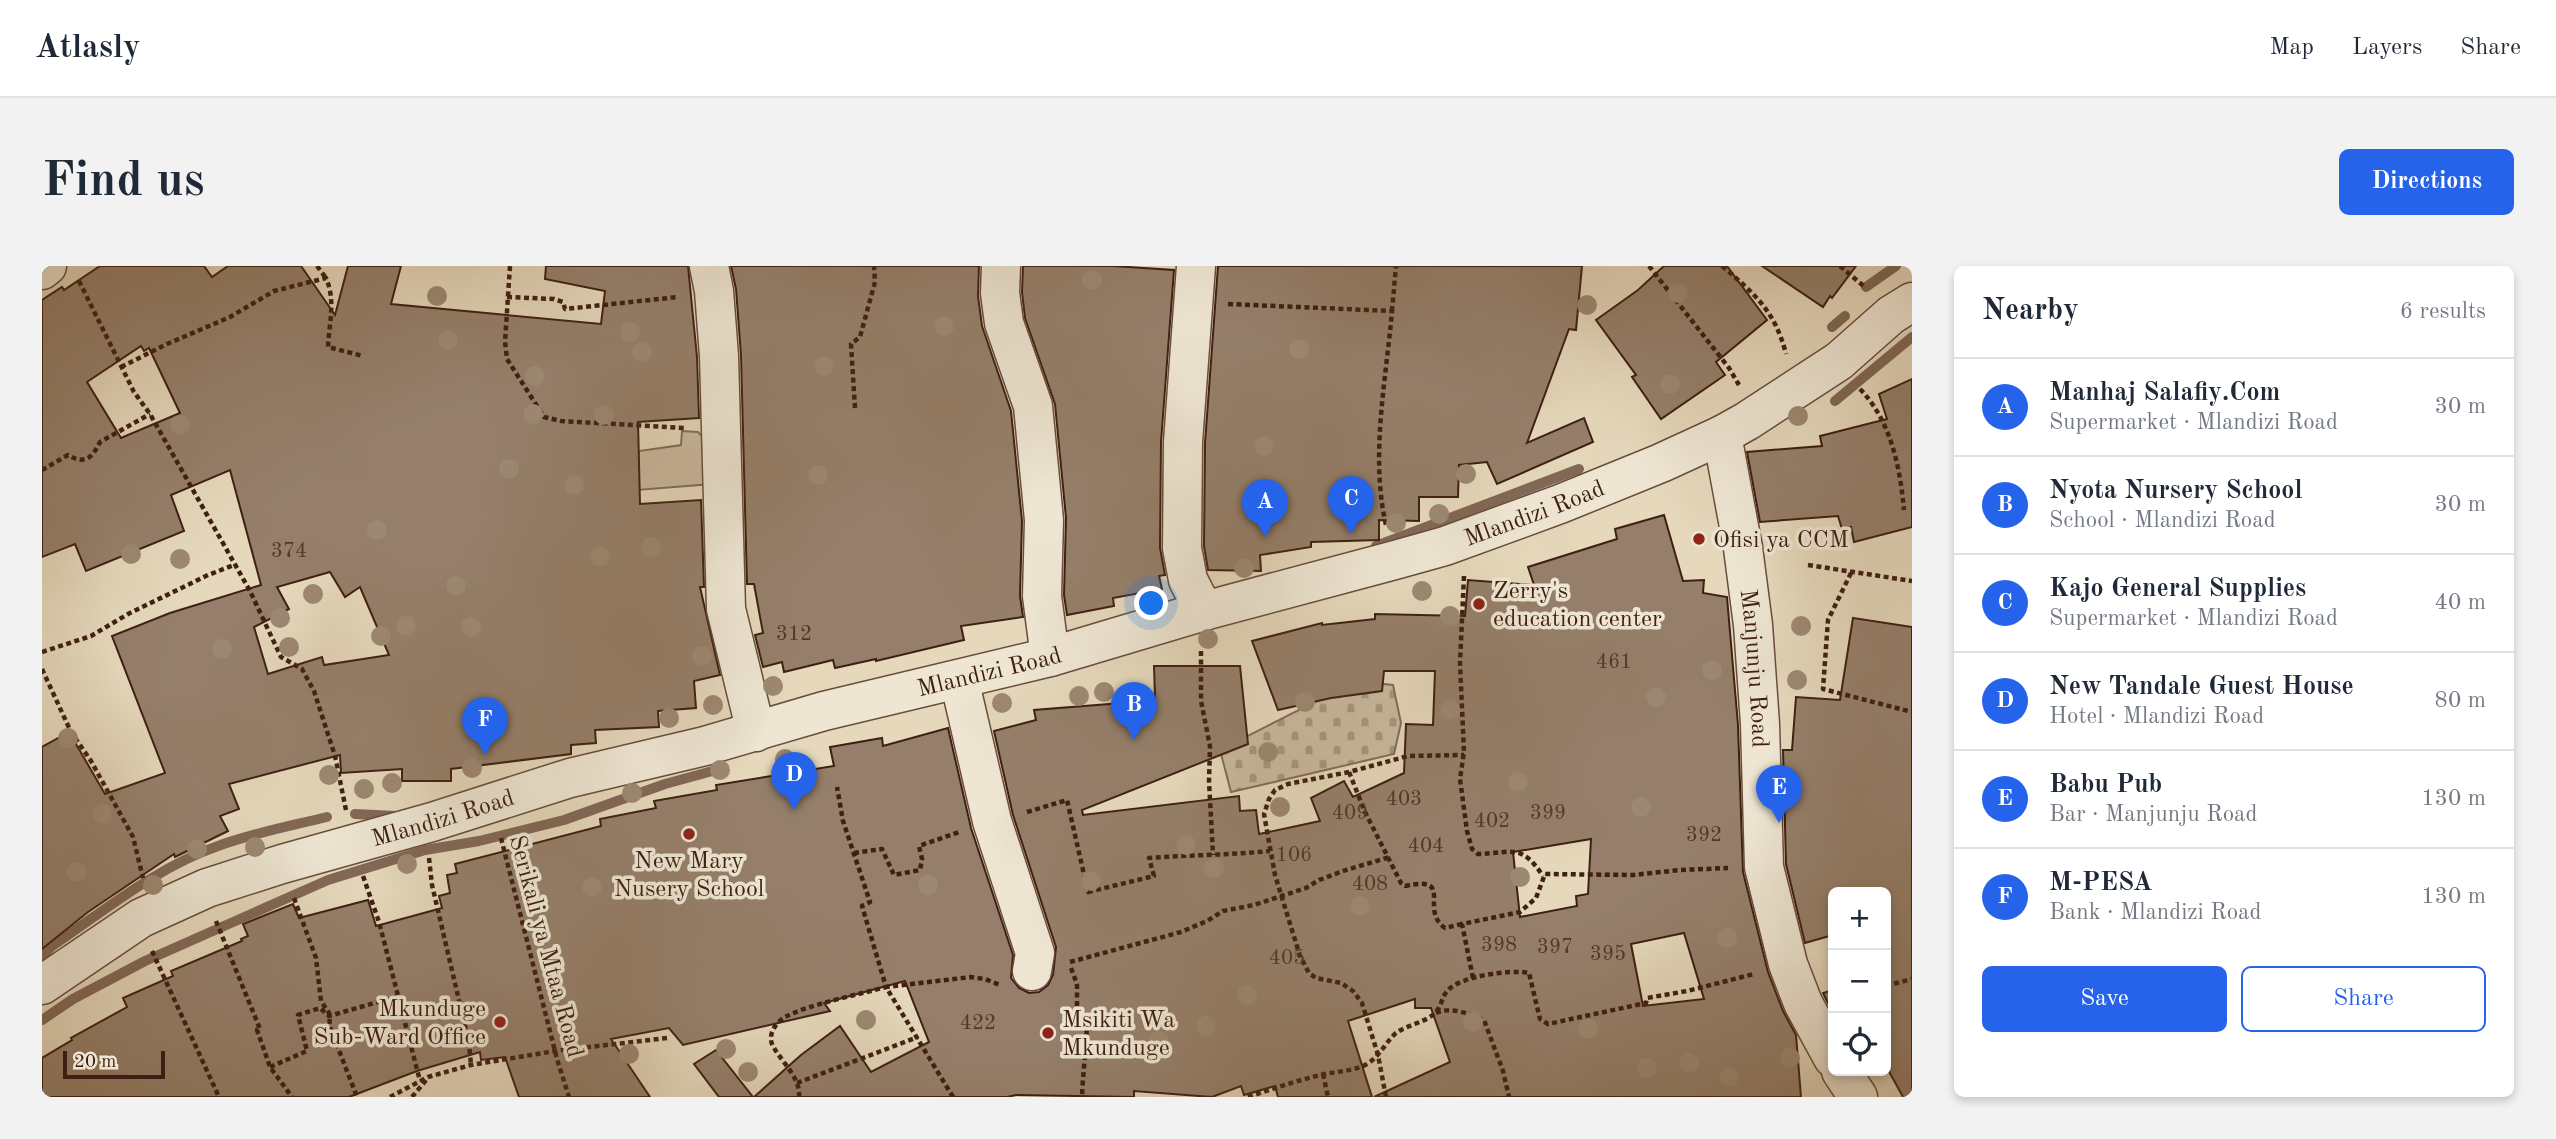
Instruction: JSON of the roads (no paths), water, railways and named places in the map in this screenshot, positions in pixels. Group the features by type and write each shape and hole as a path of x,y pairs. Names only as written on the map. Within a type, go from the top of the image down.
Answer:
{"street":[{"path":"1001,266 1000,293 1004,323 1032,406 1044,520 1042,596 1050,657"},
{"path":"712,278 726,609 756,732"},
{"path":"1194,284 1183,442 1182,548 1188,580 1204,611"},
{"name":"Mlandizi Road","path":"42,985 150,914 207,888 282,864 432,822 570,778 756,732 824,711 1050,657 1204,611 1446,546 1560,505 1735,428 1839,361 1891,315 1912,302"},
{"name":"Manjunju Road","path":"1735,428 1743,548 1753,625 1760,724 1764,867 1788,964 1803,1003 1828,1049"},
{"path":"959,679 994,823 1035,953 1032,971"},
{"path":"1844,1076 1857,1097"}],"waterway":[{"path":"1866,287 1896,266"},
{"path":"1832,327 1845,316"},
{"path":"1835,401 1912,337"},
{"path":"1376,546 1579,469"},
{"path":"42,1020 73,999 145,961 328,880 425,850 479,841 564,820 665,784 716,770"},
{"path":"355,814 396,816"},
{"path":"42,956 52,946 132,891 195,855 245,837 327,817"}],"place":[{"name":"Kajo General Supplies","path":"1351,534"},
{"name":"Manhaj Salafiy.Com","path":"1265,537"},
{"name":"Ofisi ya CCM","path":"1699,539"},
{"name":"Zerry's education center","path":"1479,604"},
{"name":"Nyota Nursery School","path":"1134,740"},
{"name":"M-PESA","path":"485,755"},
{"name":"New Tandale Guest House","path":"794,810"},
{"name":"Babu Pub","path":"1779,823"},
{"name":"New Mary Nusery School","path":"689,834"},
{"name":"Mkunduge Sub-Ward Office","path":"500,1022"},
{"name":"Msikiti Wa Mkunduge","path":"1048,1033"}]}
